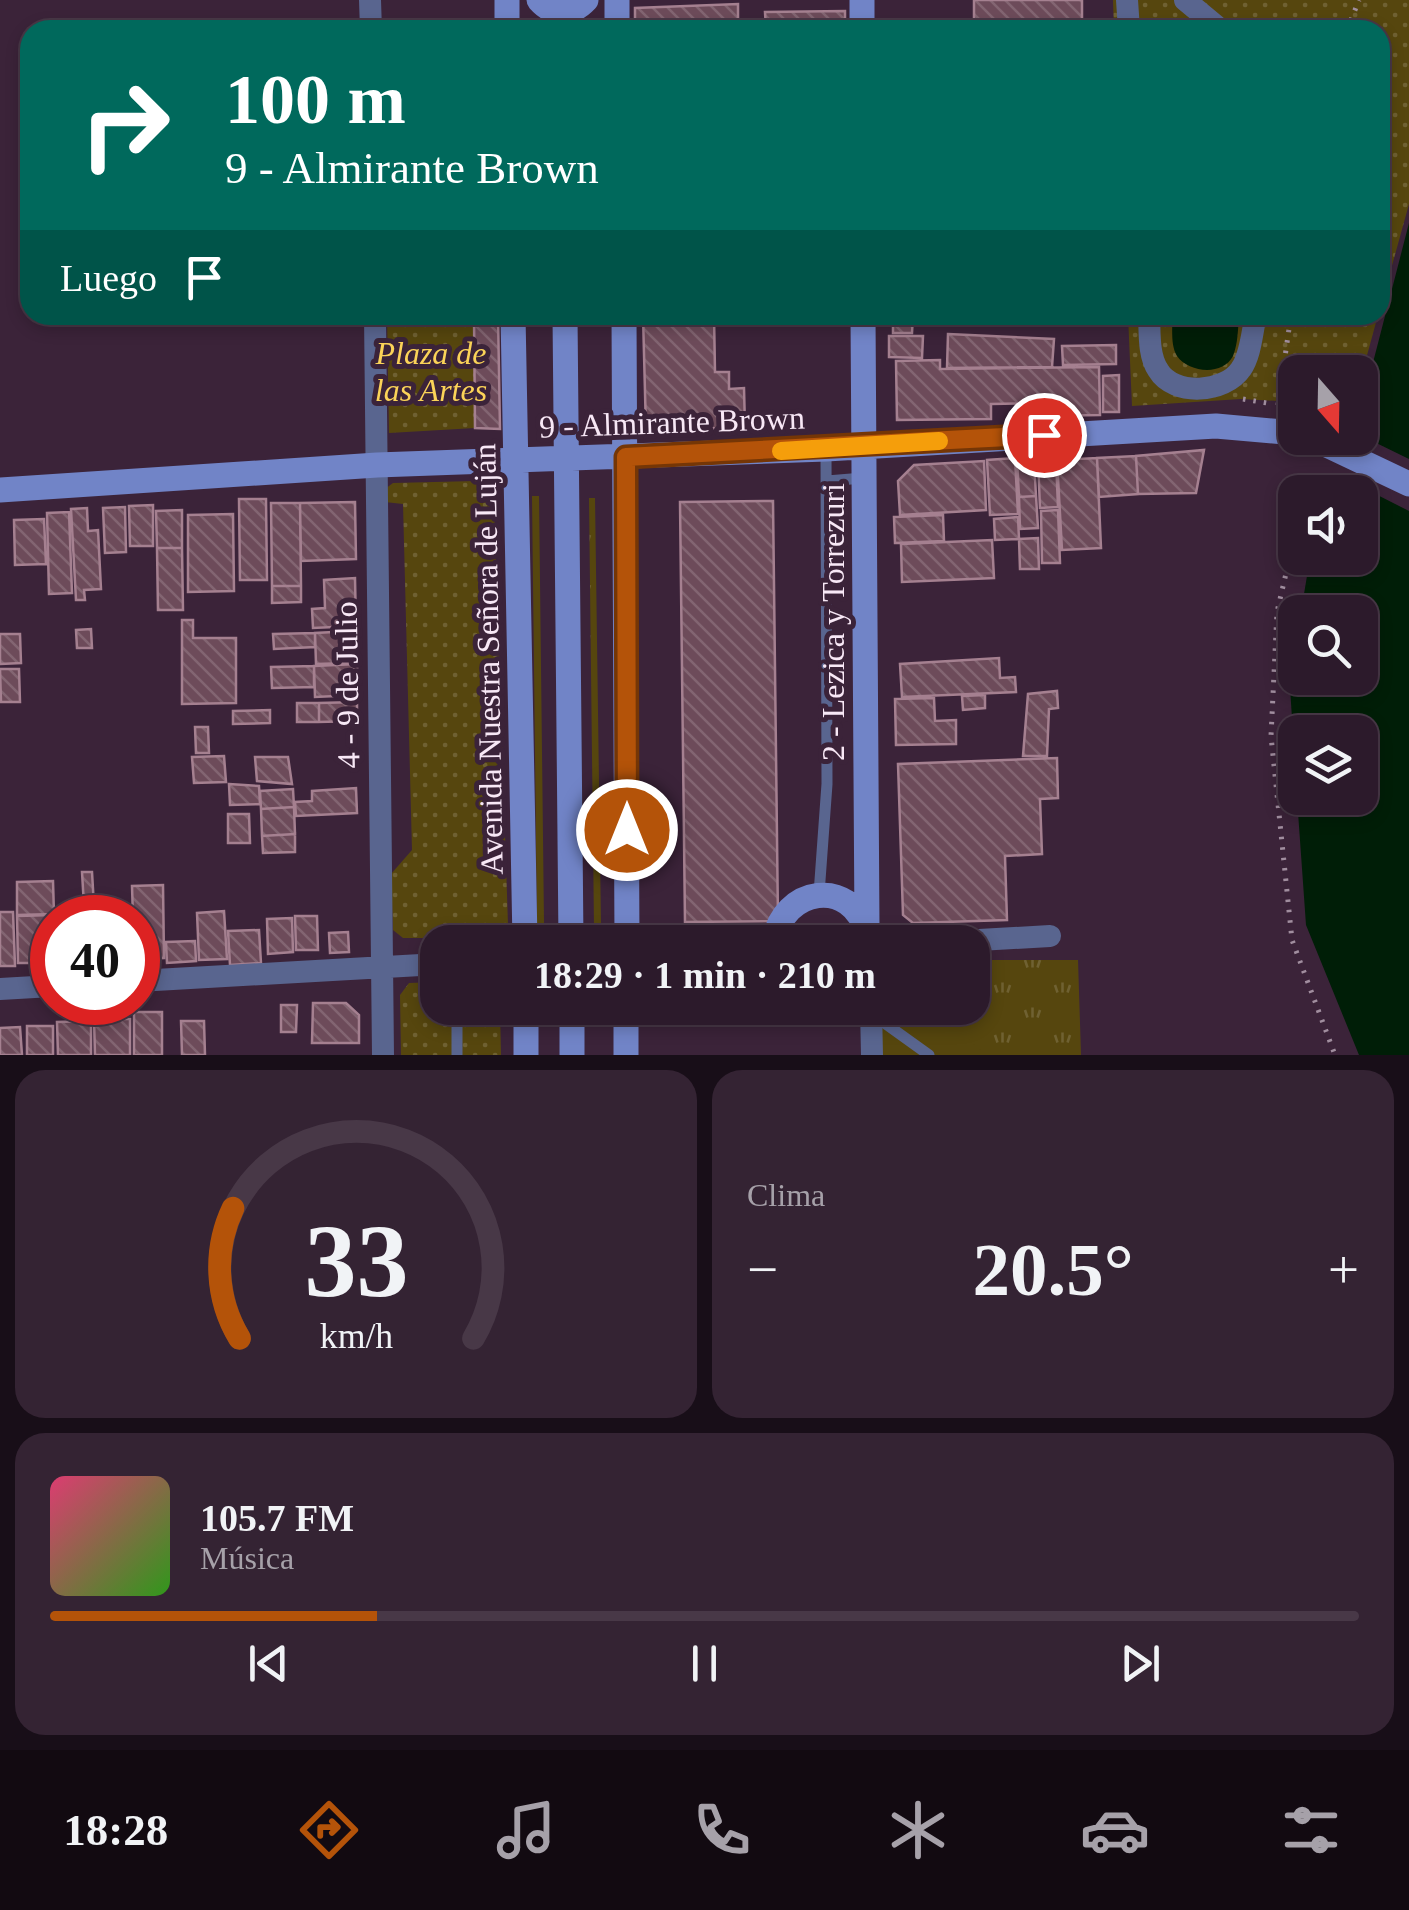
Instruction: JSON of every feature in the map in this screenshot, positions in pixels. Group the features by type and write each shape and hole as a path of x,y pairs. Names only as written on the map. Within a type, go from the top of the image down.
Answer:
{"street":[{"path":"1185,0 1205,20"},
{"path":"544,12 582,12"},
{"name":"4 - 9 de Julio","path":"375,325 383,1055"},
{"name":"Avenida Nuestra Señora de Luján","path":"513,325 525,925"},
{"path":"565,325 571,925"},
{"path":"624,325 627,925"},
{"name":"2 - Lezica y Torrezuri","path":"863,325 868,925"},
{"path":"1150,325 1151,350 1158,372 1180,386 1207,388 1230,381 1244,366 1254,325"},
{"name":"9 - Almirante Brown","path":"0,490 377,465 826,448 1216,426 1278,432"},
{"path":"1345,455 1409,484"},
{"path":"777,925 790,906 819,895 848,903 862,925"},
{"path":"990,939 1050,936"},
{"path":"160,981 420,965"},
{"path":"0,989 30,987"},
{"path":"526,1025 526,1055"},
{"path":"572,1025 572,1055"},
{"path":"626,1025 626,1055"},
{"path":"871,1025 872,1055"}],"lane":[{"path":"819,895 826,784 826,448"},
{"path":"827,481 865,478"},
{"path":"457,1025 458,1055"},
{"path":"889,1025 929,1055"}],"path":[{"path":"1243,399 1279,405 1290,325"},
{"path":"1286,575 1277,612 1271,736 1292,940 1335,1055"}],"green space":[{"path":"1113,0 1409,0 1409,204 1390,273 1390,20 1114,20"},
{"name":"Plaza de las Artes","path":"387,325 474,325 475,428 389,433"},
{"path":"1128,325 1375,325 1367,355 1278,355 1278,401 1241,399 1132,406"},
{"path":"476,481 488,486 494,498 508,925 420,925 420,938 403,938 393,930 391,874 412,850 403,504 385,502 385,489 393,483"},
{"path":"532,496 539,496 544,924 537,924"},
{"path":"589,498 595,498 601,925 594,925"},
{"path":"990,960 1078,960 1081,1055 887,1055 888,1025 990,1025"},
{"path":"409,983 420,983 420,1025 500,1025 501,1055 401,1055 400,995"},
{"path":"881,1025 951,1025 987,1055 882,1055"}],"shaded area":[{"path":"1409,223 1409,1055 1359,1055 1306,925 1298,815 1378,815 1378,715 1292,715 1291,695 1378,695 1378,595 1304,595 1307,575 1378,575 1378,475 1337,475 1344,455 1378,455 1378,355 1375,355 1383,325 1390,325 1390,297"},
{"path":"1172,325 1238,325 1233,356 1222,367 1206,370 1189,366 1173,347"}],"pier":[{"path":"1378,444 1409,459 1409,511 1378,495 1378,475 1332,472 1338,455 1378,455"}],"building":[{"path":"974,0 1082,0 1082,20 974,20"},
{"path":"738,4 738,20 635,20 635,8"},
{"path":"845,11 845,20 765,20 765,12"},
{"path":"474,325 498,325 500,429 475,428"},
{"path":"643,325 714,325 715,372 729,372 729,389 744,388 745,427 646,431"},
{"path":"893,325 912,325 912,333 893,333"},
{"path":"948,334 1054,339 1052,367 947,368"},
{"path":"889,336 923,336 922,358 889,357"},
{"path":"1116,345 1116,364 1063,365 1062,346"},
{"path":"940,360 940,369 1099,367 1100,415 1043,416 1043,403 991,404 991,419 897,420 896,361"},
{"path":"1119,375 1119,412 1103,412 1103,376"},
{"path":"1204,450 1196,493 1138,494 1136,456"},
{"path":"1136,456 1138,494 1099,497 1097,458"},
{"path":"1015,458 1018,514 990,515 987,460"},
{"path":"1097,458 1101,548 1062,550 1057,460"},
{"path":"1017,459 1034,459 1036,496 1019,497"},
{"path":"1056,459 1058,507 1040,508 1038,460"},
{"path":"984,461 986,510 900,515 898,481 914,465"},
{"path":"1036,496 1038,528 1020,529 1019,497"},
{"path":"239,499 266,499 267,580 240,580"},
{"path":"773,501 778,921 685,922 680,502"},
{"path":"355,502 356,559 301,561 300,503"},
{"path":"271,503 300,503 301,586 272,586"},
{"path":"153,505 153,546 130,546 129,506"},
{"path":"125,507 126,552 105,553 103,508"},
{"path":"87,508 88,531 98,530 101,589 84,590 85,600 76,600 71,509"},
{"path":"182,510 182,548 157,548 156,511"},
{"path":"1058,510 1060,563 1042,563 1041,511"},
{"path":"69,512 72,593 49,594 47,513"},
{"path":"233,514 234,591 188,592 188,515"},
{"path":"943,515 944,541 895,543 894,517"},
{"path":"1018,517 1019,539 995,540 994,519"},
{"path":"44,519 46,564 15,565 14,520"},
{"path":"1038,538 1039,569 1020,569 1019,539"},
{"path":"992,540 994,578 902,582 901,544"},
{"path":"157,548 182,548 183,610 158,610"},
{"path":"355,578 356,626 313,628 312,609 325,608 324,580"},
{"path":"272,586 301,586 301,602 272,603"},
{"path":"182,620 193,620 193,638 236,638 236,703 182,704"},
{"path":"91,629 92,648 77,648 76,630"},
{"path":"352,631 350,663 316,664 315,633"},
{"path":"315,633 315,647 274,649 273,634"},
{"path":"0,634 20,634 21,663 0,664"},
{"path":"999,658 1000,678 1015,677 1016,692 902,697 900,664"},
{"path":"357,664 358,695 315,697 314,666"},
{"path":"314,666 314,687 272,688 271,667"},
{"path":"0,669 19,669 20,702 1,702"},
{"path":"1057,691 1058,708 1049,709 1047,756 1023,756 1028,694"},
{"path":"985,695 985,708 963,710 962,696"},
{"path":"934,698 935,721 956,720 956,744 896,745 895,699"},
{"path":"357,702 357,721 319,722 319,703"},
{"path":"297,703 319,703 319,722 297,722"},
{"path":"270,710 270,723 233,724 233,711"},
{"path":"195,727 208,727 209,753 196,753"},
{"path":"224,756 226,782 194,783 192,757"},
{"path":"255,757 288,757 292,784 257,781"},
{"path":"1057,758 1058,798 1040,799 1042,854 1005,856 1007,920 913,923 903,915 898,764"},
{"path":"229,784 259,786 260,804 230,805"},
{"path":"356,788 357,813 296,816 295,802 312,801 312,791"},
{"path":"293,789 294,807 261,809 260,791"},
{"path":"294,807 295,834 262,836 261,809"},
{"path":"228,814 249,814 250,843 228,843"},
{"path":"295,834 295,852 263,853 262,836"},
{"path":"82,872 92,872 93,895 83,895"},
{"path":"53,881 53,895 30,895 30,915 17,915 17,882"},
{"path":"163,885 164,958 160,958 160,895 132,895 132,886"},
{"path":"224,911 227,959 199,960 197,913"},
{"path":"0,912 13,912 15,966 0,966"},
{"path":"17,916 30,916 30,963 18,963"},
{"path":"295,916 317,916 318,950 296,950"},
{"path":"292,918 293,952 268,954 267,919"},
{"path":"259,930 261,963 230,965 228,931"},
{"path":"348,932 349,952 330,953 329,933"},
{"path":"195,941 196,961 167,963 166,942"},
{"path":"313,1003 346,1003 359,1015 359,1043 312,1043"},
{"path":"281,1005 297,1005 296,1032 281,1032"},
{"path":"162,1012 162,1055 134,1055 134,1025 160,1025"},
{"path":"181,1021 204,1021 205,1055 182,1055"},
{"path":"57,1025 91,1025 91,1055 58,1055"},
{"path":"94,1025 130,1025 130,1055 95,1055"},
{"path":"27,1026 53,1026 53,1055 27,1055"},
{"path":"20,1027 22,1055 0,1055 0,1028"}],"slow traffic":[{"path":"781,451 939,441"}],"route":[{"path":"627,830 626,457 1044,435"}]}
